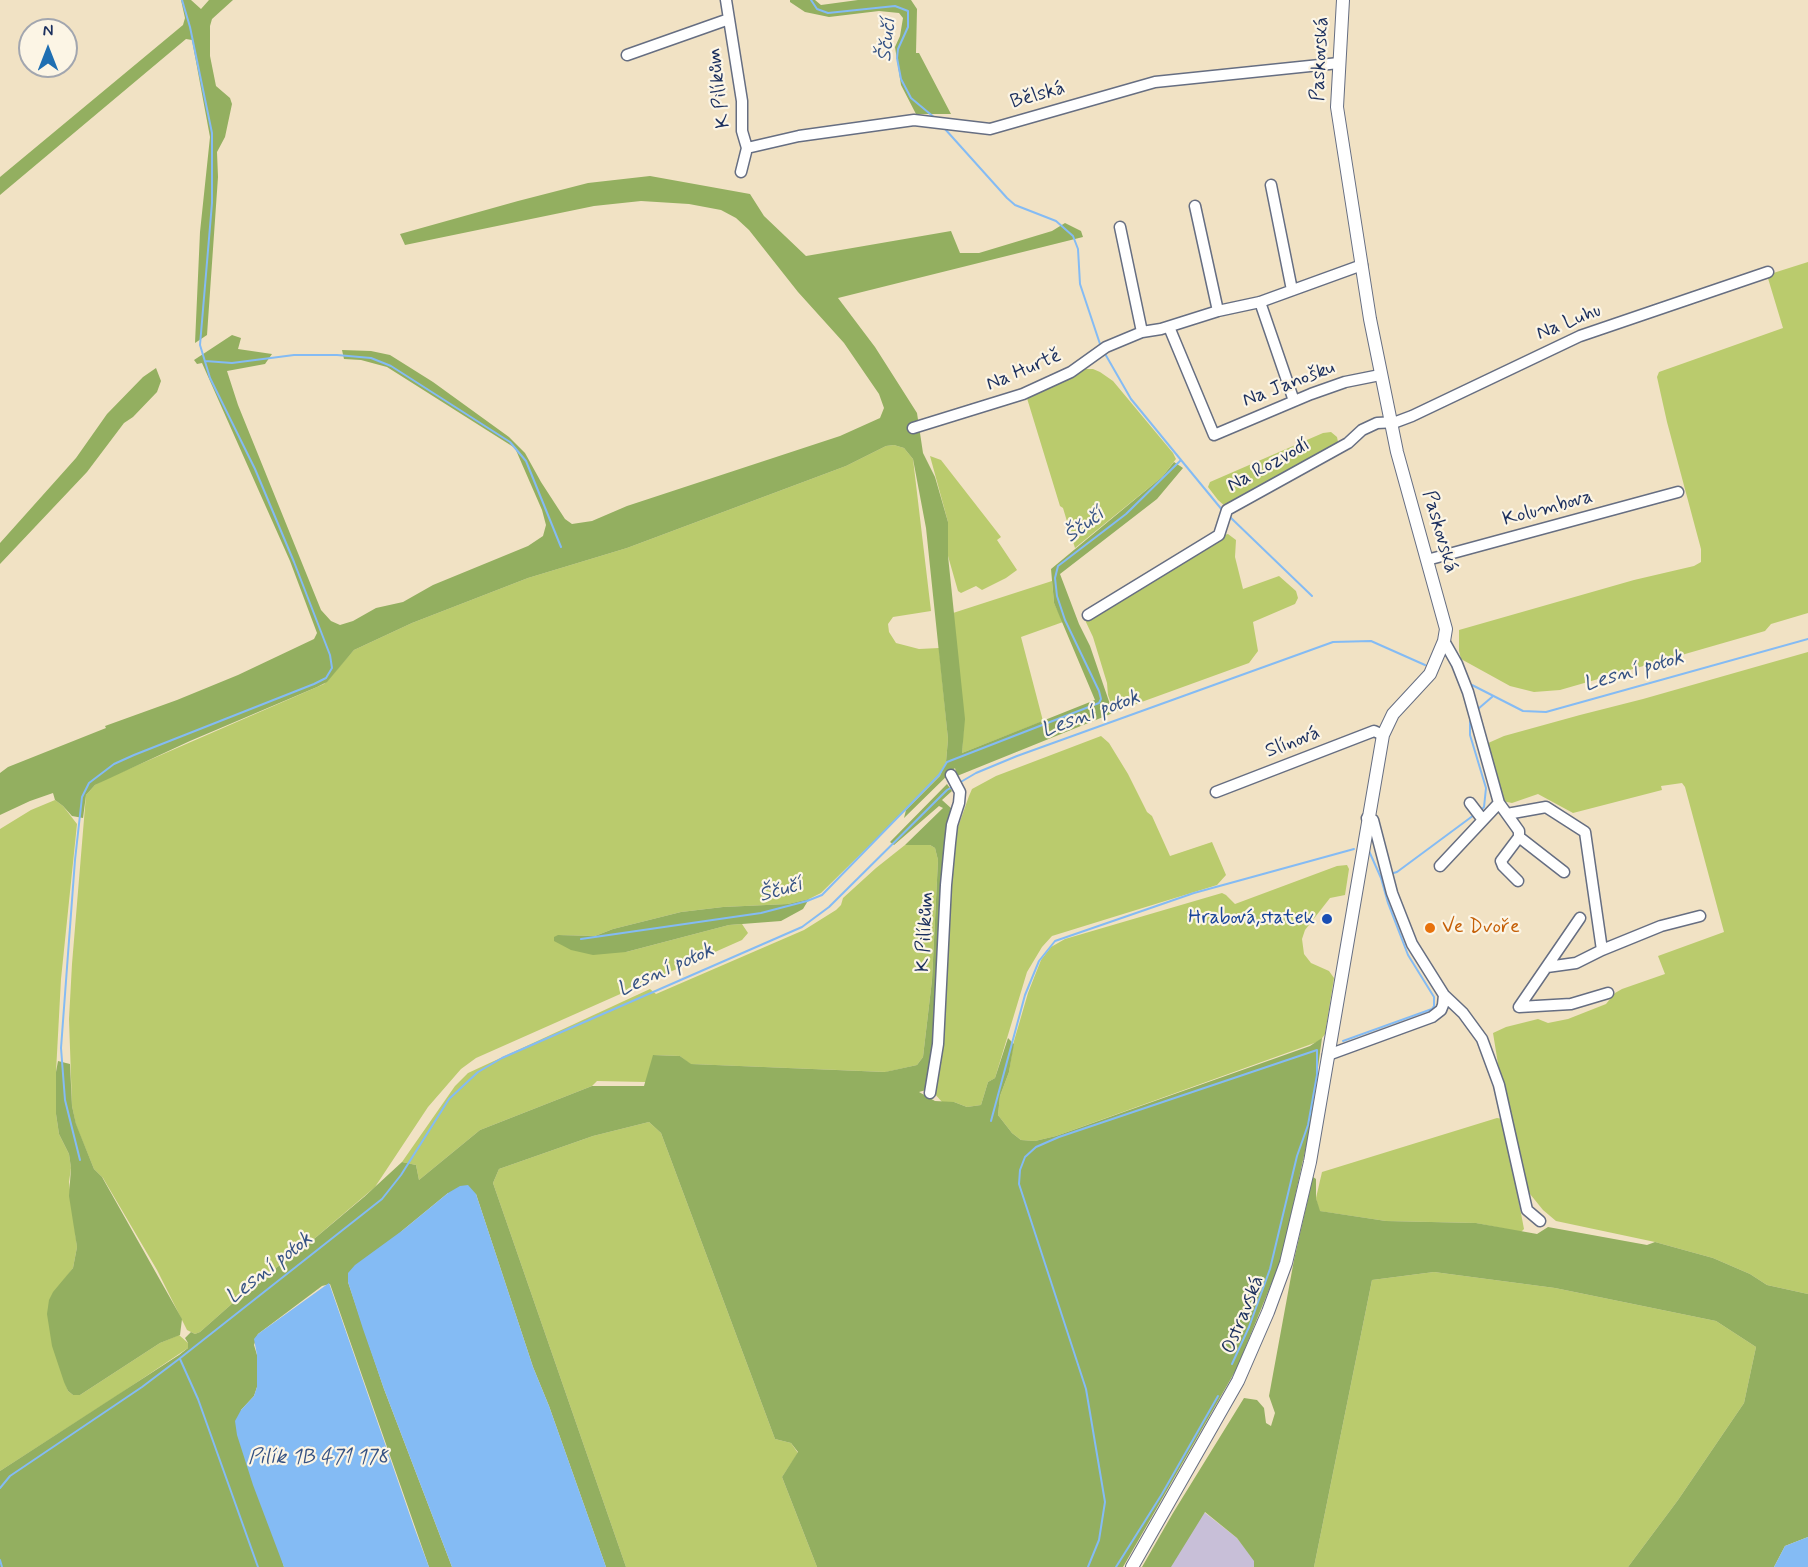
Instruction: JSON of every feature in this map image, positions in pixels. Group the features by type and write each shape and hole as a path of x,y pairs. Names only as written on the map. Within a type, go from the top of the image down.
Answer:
{"street":[{"name":"K Pilíkům","path":"726,0 742,101 742,131 747,148 741,172"},
{"name":"Paskovská","path":"1329,1055 1383,735 1393,714 1433,669 1444,641 1445,621 1409,501 1380,375 1337,106 1343,0"},
{"path":"627,55 729,19"},
{"name":"Bělská","path":"747,148 799,136 914,120 990,129 1155,82 1339,63"},
{"path":"1271,185 1292,290"},
{"path":"1195,206 1218,311"},
{"path":"1120,226 1142,332"},
{"name":"Na Hurtě","path":"914,428 1023,394 1071,372 1102,350 1142,332 1260,302 1362,265"},
{"name":"Na Luhu","path":"1390,422 1412,416 1580,336 1768,272"},
{"path":"1260,302 1294,401"},
{"name":"Na Janošku","path":"1168,327 1214,435 1345,382 1380,375"},
{"name":"Na Rozvodí","path":"1088,615 1219,535 1227,510 1348,443 1362,430 1377,423 1390,422"},
{"name":"Kolumbova","path":"1427,560 1678,492"},
{"path":"1444,641 1464,682 1499,803 1519,831 1519,837 1501,861 1518,881"},
{"name":"Slínová","path":"1216,792 1374,731 1383,735"},
{"name":"K Pilíkům","path":"930,1093 938,1044 946,885 952,825 959,803 954,782"},
{"path":"1440,866 1476,812 1499,803"},
{"path":"1506,814 1546,807 1585,831 1602,950"},
{"path":"1368,818 1373,820 1392,892 1412,944 1444,995 1463,1013 1482,1039 1499,1085 1527,1210 1540,1221"},
{"path":"1519,837 1564,872"},
{"path":"1547,967 1576,963 1660,926 1700,916"},
{"path":"1580,918 1519,1007 1571,1004 1608,993"},
{"path":"1329,1055 1432,1017 1441,1010 1444,995"},
{"name":"Ostravská","path":"1132,1567 1238,1380 1268,1312 1286,1263 1298,1217 1329,1055"}],"shaded area":[{"path":"1204,1512 1237,1538 1255,1561 1254,1567 1170,1567"}],"green space":[{"path":"181,0 191,0 201,9 209,0 233,0 212,19 210,26 210,56 216,86 230,98 232,104 225,137 217,152 218,177 207,335 195,343 200,232 210,137 192,40 186,39 0,195 0,177 183,25 185,18"},
{"path":"790,0 815,0 821,5 858,0 911,0 917,9 916,53 919,53 951,114 916,114 901,85 895,47 900,36 903,18 899,13 879,11 829,17 805,12"},
{"path":"650,176 750,194 764,216 806,256 951,231 960,253 979,253 1052,231 1065,223 1081,231 1083,237 838,298 875,347 917,413 923,453 935,477 948,522 948,556 965,719 962,753 1095,700 1054,603 1051,569 1162,477 1174,462 1183,468 1157,499 1060,574 1090,646 1113,713 957,776 955,768 904,818 906,810 940,776 946,762 948,739 926,528 913,459 904,448 894,445 886,446 846,466 627,548 528,578 412,623 354,650 327,682 95,785 86,795 83,818 72,816 55,800 53,793 0,815 0,773 8,767 106,728 105,726 238,675 314,639 317,633 290,561 202,363 197,364 194,360 232,335 241,338 238,349 272,354 265,364 227,371 238,405 321,610 331,621 340,625 353,621 376,608 403,602 433,585 528,546 543,536 546,525 542,510 515,448 387,367 361,360 344,359 342,350 371,351 390,355 433,382 509,437 525,453 565,519 572,524 592,521 627,506 840,436 880,418 884,408 879,394 844,343 798,292 749,230 736,218 721,210 689,204 641,201 594,206 405,245 400,234 588,183"},
{"path":"1808,262 1808,613 1771,624 1765,631 1560,690 1534,692 1510,686 1461,659 1459,630 1634,580 1694,566 1701,562 1701,549 1657,377 1659,372 1783,328 1767,275"},
{"path":"156,368 161,381 157,392 124,423 87,472 0,564 0,543 76,458 107,414 143,377"},
{"path":"1082,369 1093,369 1113,381 1176,459 1162,477 1075,548 1026,395"},
{"path":"1331,432 1337,437 1339,447 1226,507 1208,487 1210,482 1323,433"},
{"path":"894,445 904,448 913,459 931,611 893,617 888,624 889,632 896,643 919,649 939,648 948,739 946,762 940,776 821,893 809,899 788,904 723,907 681,912 613,929 595,936 558,935 626,952 729,925 742,924 748,933 742,940 476,1058 461,1069 428,1107 375,1187 308,1244 252,1286 200,1332 195,1334 187,1330 157,1270 103,1178 94,1169 76,1125 72,1106 69,1019 86,795 95,785 108,778 324,684 354,650 412,623 528,578 627,548 846,466 886,446"},
{"path":"930,456 941,460 1001,537 997,540 1017,570 982,590 976,586 961,593 958,591 948,556 948,522"},
{"path":"1228,534 1236,540 1235,557 1243,589 1279,576 1296,591 1298,598 1295,604 1253,622 1258,651 1249,663 1114,712 1093,637 1085,620"},
{"path":"1052,581 1054,603 1063,622 1021,637 1043,721 962,753 964,719 953,613"},
{"path":"1808,652 1808,1294 1767,1285 1750,1274 1713,1258 1655,1242 1556,1221 1530,1194 1524,1179 1499,1070 1493,1033 1506,1027 1538,1019 1548,1023 1568,1019 1606,1004 1615,993 1622,989 1665,974 1658,956 1724,932 1685,787 1682,783 1661,786 1662,790 1573,813 1538,794 1512,803 1502,801 1486,744 1504,736"},
{"path":"1101,736 1109,743 1128,774 1147,812 1152,816 1170,856 1212,842 1226,875 1217,885 1052,936 1042,947 1027,972 995,1078 988,1082 981,1105 967,1107 954,1102 942,1102 934,1093 936,1075 939,1074 937,1070 952,844 972,789 996,776"},
{"path":"947,784 952,791 942,800 952,809 936,1042 926,1090 919,1092 935,1101 954,1102 967,1107 981,1105 988,1082 995,1078 1008,1038 1014,1044 1009,1072 1000,1096 998,1115 1012,1133 1021,1140 1035,1141 1056,1136 1310,1046 1322,1038 1309,1133 1281,1260 1237,1368 1123,1567 817,1567 782,1477 798,1452 791,1443 775,1439 661,1133 649,1122 593,1136 499,1169 493,1183 626,1567 606,1567 533,1367 476,1194 448,1193 403,1230 348,1282 384,1389 452,1567 429,1567 330,1284 322,1286 258,1334 254,1345 257,1355 257,1387 254,1396 241,1410 284,1567 0,1567 0,1471 179,1355 188,1348 185,1338 191,1332 195,1334 200,1332 252,1286 308,1244 364,1197 402,1162 416,1165 419,1180 480,1130 592,1086 644,1086 653,1055 680,1056 691,1064 885,1072 917,1065 923,1057 932,980 938,860 935,848 930,845 905,845 943,808 939,806 894,845 890,842"},
{"path":"55,800 63,806 77,824 61,979 56,1072 56,1114 59,1134 69,1154 71,1168 69,1182 77,1247 73,1268 64,1280 61,1370 68,1391 73,1395 80,1395 160,1343 179,1335 188,1343 188,1348 0,1471 0,829 31,810"},
{"path":"905,845 930,845 935,848 938,860 932,980 923,1057 917,1065 886,1072 690,1064 680,1056 654,1055 646,1082 597,1081 592,1086 480,1130 419,1180 416,1165 402,1162 455,1086 468,1073 650,989 656,994 804,930 836,910 843,898"},
{"path":"1347,865 1349,869 1345,895 1330,898 1305,930 1302,939 1304,954 1311,963 1329,971 1334,978 1325,1034 1320,1041 1056,1136 1035,1141 1021,1140 1012,1133 998,1115 1000,1096 1009,1072 1014,1041 1028,993 1041,960 1051,947 1065,939 1222,893 1235,904 1337,866"},
{"path":"809,899 803,909 781,921 729,925 626,952 593,955 571,950 554,941 554,937 558,935 595,936 613,929 681,912 723,907 788,904"},
{"path":"58,1061 70,1064 72,1106 76,1124 94,1169 102,1177 182,1319 180,1335 160,1343 80,1395 73,1395 68,1391 64,1382 52,1346 47,1314 53,1292 73,1268 77,1247 69,1196 71,1168 69,1154 59,1134 56,1114"},
{"path":"1497,1118 1503,1119 1524,1229 1521,1232 1476,1223 1386,1221 1319,1211 1316,1198 1322,1172"},
{"path":"649,1122 661,1133 775,1439 791,1443 798,1453 782,1477 817,1567 626,1567 493,1183 499,1169 593,1136"},
{"path":"1313,1177 1316,1179 1316,1198 1320,1211 1386,1221 1476,1223 1537,1234 1548,1227 1647,1245 1655,1242 1713,1258 1750,1274 1767,1285 1808,1294 1808,1537 1785,1546 1774,1567 1628,1567 1678,1500 1744,1403 1756,1347 1716,1321 1555,1288 1434,1272 1372,1280 1314,1567 1254,1567 1254,1561 1237,1538 1205,1512 1171,1567 1142,1567 1244,1398 1257,1400 1264,1408 1266,1423 1271,1426 1275,1413 1269,1396 1294,1260"},
{"path":"1434,1272 1555,1288 1716,1321 1756,1347 1744,1403 1678,1500 1628,1567 1314,1567 1372,1280"}],"water":[{"path":"468,1185 476,1194 533,1367 606,1567 452,1567 384,1389 348,1282 348,1273 355,1265 448,1193 460,1186"},
{"name":"Pilík 1B 471 178","path":"329,1283 429,1567 284,1567 253,1485 237,1435 235,1421 241,1410 254,1396 257,1387 257,1355 254,1339"},
{"path":"1808,1537 1808,1567 1774,1567 1785,1546"}],"waterway":[{"path":"80,1160 65,1100 61,1048 75,860 82,797 89,783 114,764 134,755 314,684 326,678 332,668 330,655 294,562 255,469 210,378 200,345 212,203 212,133 190,27 182,0"},
{"name":"Ščučí","path":"811,0 817,9 828,13 895,6 908,11 908,27 898,49 897,58 901,79 911,98 935,118"},
{"name":"Ščučí","path":"945,129 1015,205 1056,221 1073,236 1078,249 1080,284 1101,347"},
{"name":"Ščučí","path":"581,939 761,913 822,895 939,775 947,762 1099,703 1101,699 1099,691 1065,620 1057,596 1055,578 1058,566 1126,514 1181,460 1131,399 1104,352"},
{"path":"205,361 232,363 294,355 337,355 371,358 391,366 510,442 526,461 561,547"},
{"path":"1181,460 1223,511"},
{"path":"1230,517 1312,596"},
{"name":"Lesní potok","path":"1472,685 1523,711 1546,712 1808,639"},
{"name":"Lesní potok","path":"959,783 976,773 1017,756 1333,642 1371,641 1425,665"},
{"path":"1478,709 1492,697"},
{"path":"1470,718 1470,735 1486,788 1484,807 1481,810"},
{"name":"Lesní potok","path":"0,1488 10,1476 142,1387 382,1199 401,1175 449,1099 478,1072 502,1058 802,927 829,907 947,790 954,786"},
{"path":"1390,874 1397,872 1474,815"},
{"path":"991,1121 1025,995 1039,961 1055,941 1194,893 1354,849"},
{"path":"1369,851 1381,878"},
{"path":"1343,1041 1432,1009 1434,1006 1434,997 1408,955 1388,903 1381,878 1385,877"},
{"path":"1088,1567 1099,1540 1105,1502 1086,1389 1019,1184 1020,1170 1025,1157 1036,1147 1059,1137 1317,1050 1317,1075 1308,1125 1297,1156 1270,1269 1249,1327 1232,1364"},
{"path":"180,1359 198,1399 258,1567"},
{"path":"1116,1567 1162,1494 1218,1396"},
{"name":"Lesní potok","path":"0,1560 2,1567"}],"place":[{"name":"Hrabová,statek","path":"1327,919"},
{"name":"Ve Dvoře","path":"1430,928"}]}
